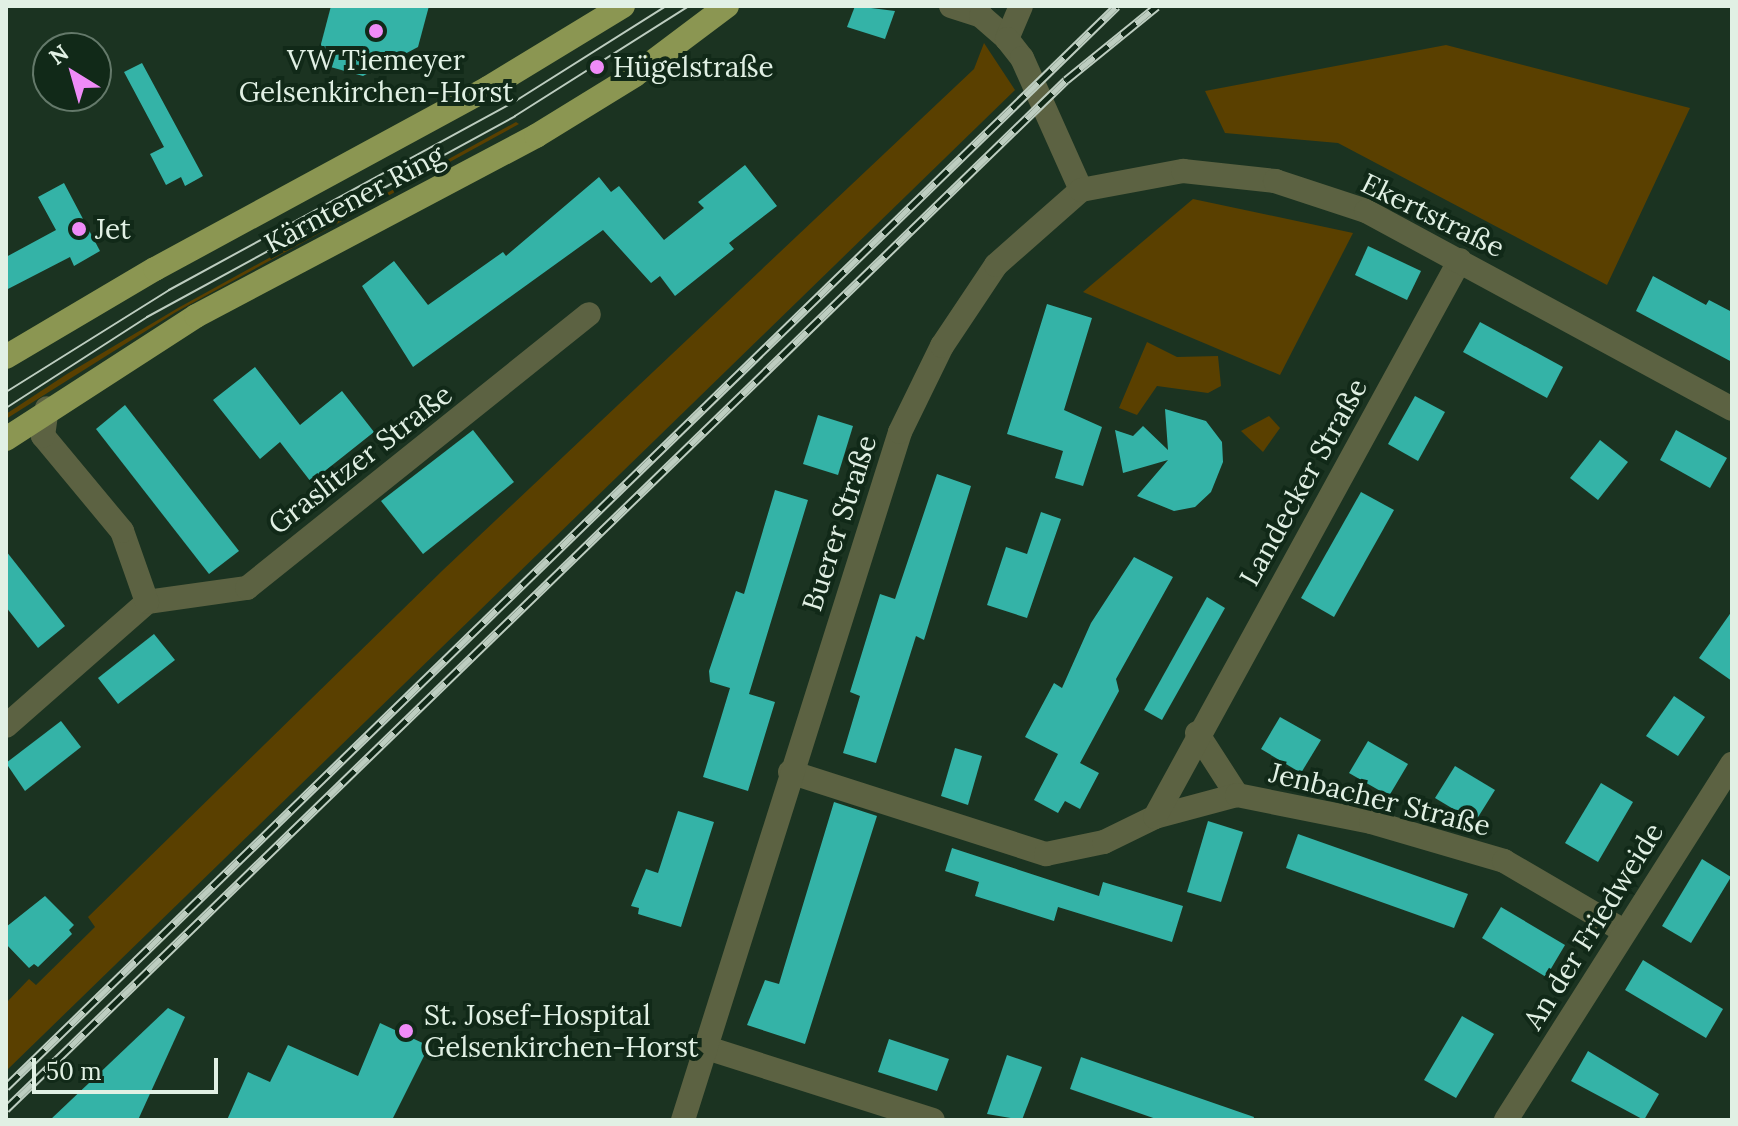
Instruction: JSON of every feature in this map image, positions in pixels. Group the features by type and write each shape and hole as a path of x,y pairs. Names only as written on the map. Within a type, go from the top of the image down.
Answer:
{"main road":[{"name":"Kärntener Ring","path":"6,357 155,269 541,58 623,6"},
{"name":"Kärntener Ring","path":"6,439 47,408 196,316 536,136 635,75 727,6"}],"street":[{"path":"951,6 981,16 1014,49 1081,190"},
{"path":"1014,49 1021,6"},
{"name":"Ekertstraße","path":"1081,190 1183,171 1275,181 1366,211 1732,409"},
{"name":"Buerer Straße","path":"683,1120 790,772 900,432 942,346 996,265 1081,190"},
{"name":"Landecker Straße","path":"1155,817 1197,733 1460,260"},
{"name":"Graslitzer Straße","path":"147,602 247,588 589,314"},
{"path":"6,726 147,602 122,531 43,436 47,408"},
{"path":"1197,733 1237,795"},
{"name":"An der Friedweide","path":"1506,1120 1732,764"},
{"name":"Jenbacher Straße","path":"790,772 1046,854 1104,842 1155,817 1237,795 1371,822 1504,861 1624,931"},
{"path":"707,1048 933,1120"}],"shaded area":[{"path":"984,43 1015,90 6,1071 6,1003 29,979 36,985 95,927 88,917 443,570 974,69"},
{"path":"1446,45 1690,108 1607,285 1338,143 1225,133 1205,91"},
{"path":"516,122 519,124 176,312 6,419 6,414 67,374 178,308"},
{"path":"1193,199 1353,233 1280,375 1083,292"},
{"path":"1147,342 1177,357 1218,356 1221,386 1208,393 1157,386 1137,415 1119,408"},
{"path":"1269,416 1280,428 1263,452 1241,431"}],"building":[{"name":"VW Tiemeyer Gelsenkirchen-Horst","path":"331,6 429,6 418,47 363,76 316,63"},
{"path":"855,6 895,11 885,39 847,27"},
{"path":"142,63 203,176 185,186 181,177 166,185 150,154 164,147 124,72"},
{"path":"745,165 777,206 729,243 734,249 675,296 660,276 651,283 603,230 413,367 362,286 394,261 428,305 503,252 506,256 599,177 611,192 619,186 664,240 704,208 698,202"},
{"path":"64,183 100,251 74,266 70,257 6,290 6,257 56,230 38,197"},
{"path":"1368,246 1421,271 1407,300 1355,275"},
{"path":"1653,276 1706,305 1709,300 1732,312 1732,362 1636,311"},
{"path":"1047,304 1092,318 1064,410 1102,427 1083,486 1055,478 1063,451 1007,434"},
{"path":"1480,322 1563,367 1547,398 1463,352"},
{"path":"255,367 300,425 342,391 374,432 311,482 280,442 260,459 213,400"},
{"path":"1415,396 1445,412 1418,461 1388,444"},
{"path":"125,405 239,551 209,574 96,429"},
{"path":"1165,409 1206,421 1222,442 1223,462 1211,492 1195,507 1174,511 1137,496 1168,460 1123,473 1115,430 1133,436 1143,426 1168,450"},
{"path":"818,415 853,426 838,475 803,464"},
{"path":"473,430 514,482 423,554 381,501"},
{"path":"1676,430 1727,458 1710,488 1660,460"},
{"path":"1600,440 1628,462 1598,500 1570,478"},
{"path":"937,474 971,486 924,640 916,636 876,763 843,753 860,696 850,692 880,594 895,599"},
{"path":"775,490 808,500 749,694 775,702 748,791 703,777 730,688 710,682 709,671 736,591 744,594"},
{"path":"1361,492 1394,510 1334,617 1301,598"},
{"path":"1041,512 1061,519 1027,618 987,605 1006,547 1027,554"},
{"path":"6,551 65,626 38,648 6,607"},
{"path":"1134,557 1173,577 1116,679 1119,691 1080,763 1099,773 1080,809 1065,801 1058,813 1034,800 1058,754 1025,737 1054,683 1062,688 1091,623"},
{"path":"1207,597 1225,608 1162,720 1144,710"},
{"path":"1732,611 1732,681 1699,658"},
{"path":"154,634 175,660 118,704 98,678"},
{"path":"1674,696 1705,717 1678,756 1646,736"},
{"path":"1280,717 1321,740 1301,773 1261,749"},
{"path":"61,721 81,747 25,791 6,763"},
{"path":"1368,741 1408,764 1389,796 1349,773"},
{"path":"955,748 982,756 968,805 941,796"},
{"path":"1455,766 1495,790 1475,822 1435,798"},
{"path":"1601,783 1633,802 1598,862 1565,843"},
{"path":"834,802 877,816 805,1044 747,1025 765,980 779,984"},
{"path":"678,811 714,822 681,927 638,914 639,908 631,906 646,869 658,873"},
{"path":"1208,821 1243,832 1221,902 1187,892"},
{"path":"1298,834 1468,894 1454,928 1286,868"},
{"path":"952,848 1099,896 1103,882 1183,906 1172,942 1058,907 1054,921 975,896 979,882 945,871"},
{"path":"1702,859 1731,877 1691,943 1662,926"},
{"path":"45,896 74,925 69,930 72,934 38,967 34,964 29,968 6,944 6,927"},
{"path":"1501,907 1565,945 1546,977 1482,938"},
{"path":"1643,960 1723,1009 1706,1038 1625,990"},
{"path":"168,1008 185,1017 138,1120 50,1120"},
{"path":"1462,1016 1494,1034 1456,1098 1424,1080"},
{"path":"380,1023 429,1046 392,1120 227,1120 248,1072 270,1082 288,1045 358,1076"},
{"path":"889,1039 949,1059 937,1091 878,1072"},
{"path":"1588,1051 1659,1094 1644,1120 1571,1081"},
{"path":"1007,1055 1042,1067 1022,1120 987,1114"},
{"path":"1081,1057 1254,1117 1253,1120 1159,1120 1070,1089"}],"tram line":[{"path":"6,392 169,290 517,100 666,6"},
{"path":"6,408 147,317 515,116 689,6"}],"railway":[{"path":"6,1087 1117,6"},
{"path":"6,1109 1066,80 1157,6"}],"place":[{"name":"VW Tiemeyer Gelsenkirchen-Horst","path":"376,31"},
{"name":"Hügelstraße","path":"597,67"},
{"name":"Jet","path":"79,229"},
{"name":"St. Josef-Hospital Gelsenkirchen-Horst","path":"406,1031"}]}
